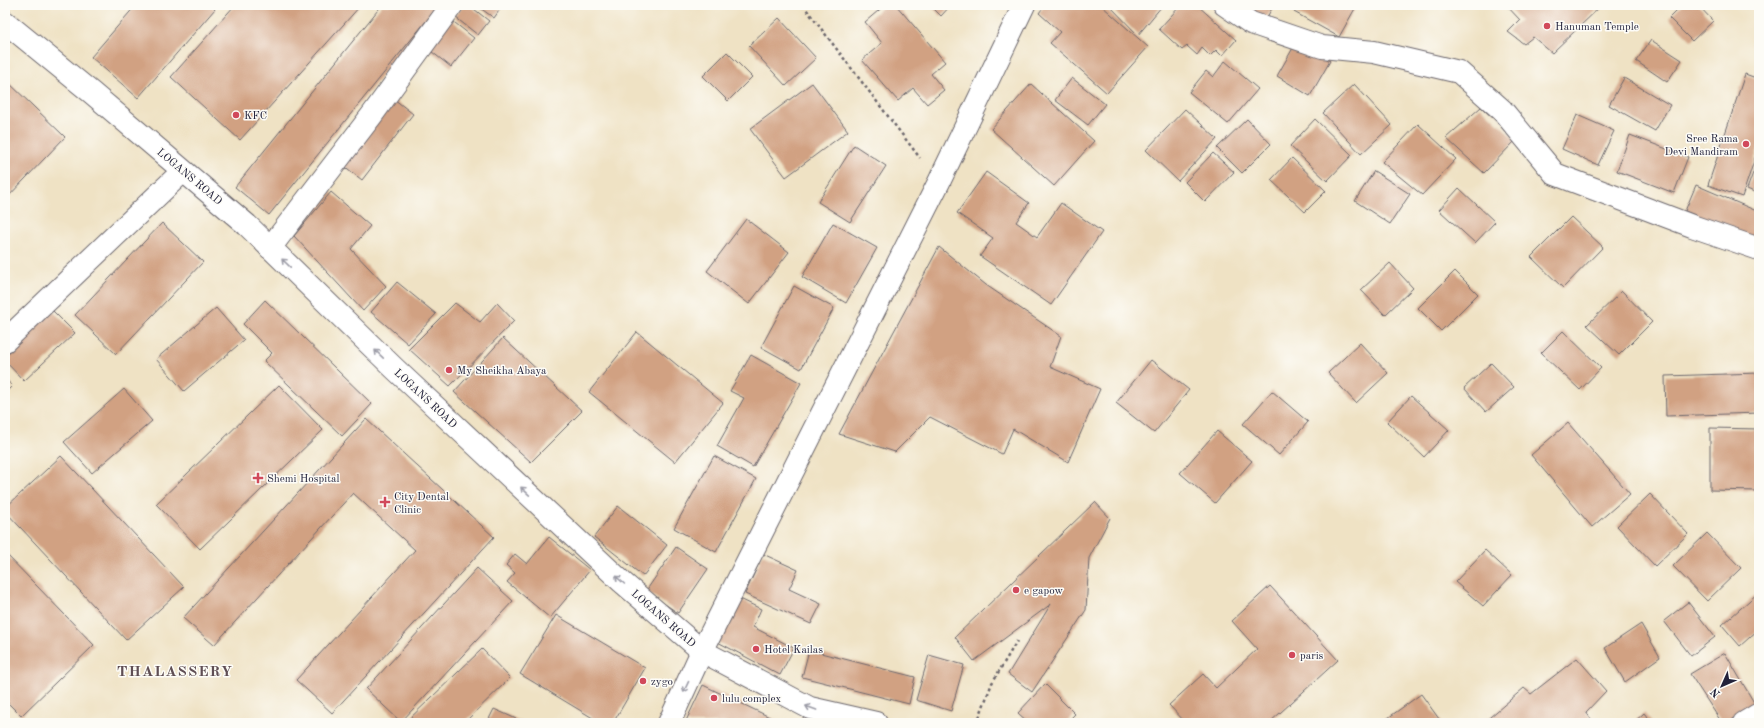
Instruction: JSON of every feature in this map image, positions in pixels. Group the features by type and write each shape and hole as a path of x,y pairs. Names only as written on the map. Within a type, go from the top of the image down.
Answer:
{"street":[{"path":"270,248 372,115 452,5"},
{"path":"669,723 702,651 939,182 1024,5"},
{"path":"1225,5 1251,23 1322,47 1374,52 1459,72 1502,110 1555,174 1692,226 1759,249"},
{"name":"LOGANS ROAD","path":"5,22 246,225 394,368 594,556 702,651 810,708 876,723"},
{"path":"5,341 183,171"},
{"path":"1744,723 1759,714"}],"path":[{"path":"803,5 939,182"},
{"path":"977,723 992,683 1017,641"}],"building":[{"path":"136,5 211,5 215,9 138,98 91,57"},
{"path":"235,5 361,5 240,140 171,77"},
{"path":"382,5 439,5 269,215 235,187"},
{"path":"464,5 469,5 489,21 478,35 455,17"},
{"path":"476,5 503,5 494,18"},
{"path":"885,5 896,5 945,62 931,74 944,90 927,104 913,88 898,101 862,60 882,43 865,22"},
{"path":"930,5 951,5 941,16"},
{"path":"1045,5 1101,5 1148,47 1107,93 1050,43 1060,32 1039,13"},
{"path":"1109,5 1161,5 1162,6 1138,35"},
{"path":"1181,5 1197,5 1236,40 1222,56 1216,50 1210,56 1202,48 1197,55 1187,46 1182,50 1159,29"},
{"path":"1237,5 1274,5 1264,22"},
{"path":"1298,5 1357,5 1339,37 1294,12"},
{"name":"Hanuman Temple","path":"1506,5 1602,5 1552,53 1533,37 1524,44 1508,32 1520,20"},
{"path":"1682,5 1698,5 1713,21 1692,41 1669,18"},
{"path":"779,18 816,58 786,86 749,46"},
{"path":"450,19 474,38 451,67 427,48"},
{"path":"1651,40 1682,60 1667,82 1636,61"},
{"path":"1297,41 1330,61 1310,96 1277,76"},
{"path":"727,52 752,77 728,101 703,76"},
{"path":"1225,61 1258,89 1228,124 1189,92 1206,71 1213,77"},
{"path":"1745,74 1759,79 1759,146 1742,197 1708,185"},
{"path":"1072,78 1105,104 1088,125 1055,100"},
{"path":"1624,78 1670,105 1655,131 1609,105"},
{"path":"5,79 65,137 5,200"},
{"path":"812,83 848,131 786,177 750,129"},
{"path":"1031,84 1094,141 1054,186 991,129"},
{"path":"1354,84 1392,125 1361,154 1323,113"},
{"path":"394,99 413,114 362,180 343,165"},
{"path":"1481,107 1516,140 1484,173 1446,138"},
{"path":"1185,109 1217,139 1178,181 1146,150"},
{"path":"1577,115 1614,131 1598,165 1562,149"},
{"path":"1247,119 1271,144 1242,173 1217,148"},
{"path":"1315,119 1352,155 1327,181 1290,146"},
{"path":"1418,124 1456,159 1422,195 1382,162"},
{"path":"1630,135 1688,157 1674,193 1617,171"},
{"path":"854,145 886,166 850,222 818,202"},
{"path":"1213,153 1234,172 1205,202 1185,182"},
{"path":"1759,157 1759,194 1747,189"},
{"path":"1292,158 1326,191 1305,212 1271,180"},
{"path":"1374,171 1410,194 1390,224 1355,201"},
{"path":"986,172 1029,203 1016,222 1037,237 1061,203 1102,232 1051,305 980,256 993,238 957,213"},
{"path":"1696,185 1759,212 1759,224 1753,240 1685,211"},
{"path":"1459,188 1495,222 1475,243 1439,210"},
{"path":"331,192 370,226 351,249 386,286 363,311 294,236"},
{"path":"1571,217 1603,247 1563,288 1531,257"},
{"path":"746,219 789,252 749,304 707,271"},
{"path":"162,223 203,262 116,354 75,315"},
{"path":"833,223 877,248 846,303 802,277"},
{"path":"939,247 986,285 1061,336 1050,367 1100,389 1068,462 1013,429 1002,454 930,417 895,452 839,434"},
{"path":"1390,263 1413,288 1385,315 1361,290"},
{"path":"1455,271 1478,294 1441,331 1418,308"},
{"path":"397,282 436,314 408,344 371,312"},
{"path":"794,286 834,308 801,369 761,347"},
{"path":"1622,291 1652,322 1619,355 1587,325"},
{"path":"265,300 372,404 342,436 264,361 272,353 243,324"},
{"path":"455,303 480,322 497,303 514,321 450,386 409,349"},
{"path":"216,308 244,340 184,391 156,359"},
{"path":"52,310 75,333 24,381 5,361 5,356"},
{"path":"1563,331 1601,368 1580,390 1541,353"},
{"path":"637,332 723,403 675,462 589,392"},
{"path":"503,338 582,411 531,462 454,392"},
{"path":"1360,343 1388,373 1356,403 1328,373"},
{"path":"751,355 801,383 753,467 717,446 744,398 730,391"},
{"path":"1151,360 1189,390 1154,433 1116,403"},
{"path":"1491,363 1514,387 1486,412 1464,388"},
{"path":"1759,373 1759,413 1666,416 1665,376"},
{"path":"5,378 12,386 5,393"},
{"path":"279,385 323,430 200,549 156,504"},
{"path":"124,389 152,421 92,473 64,442"},
{"path":"1272,391 1308,422 1279,455 1243,424"},
{"path":"1411,396 1449,430 1424,457 1387,422"},
{"path":"366,419 494,537 332,713 296,680 415,550 353,493 214,645 183,618"},
{"path":"1568,423 1630,494 1592,527 1531,455"},
{"path":"1710,428 1759,429 1759,491 1710,490"},
{"path":"1217,431 1252,461 1215,503 1180,473"},
{"path":"61,456 184,587 126,640 5,511 5,508"},
{"path":"714,456 756,479 716,552 674,528"},
{"path":"1650,494 1688,534 1655,566 1617,526"},
{"path":"1095,502 1110,518 1089,558 1086,610 1032,692 1008,674 1051,604 974,661 955,637"},
{"path":"618,506 667,545 643,576 594,537"},
{"path":"1707,533 1741,568 1707,601 1673,566"},
{"path":"549,537 590,570 550,618 507,582 515,573 506,565 515,554 527,564"},
{"path":"676,547 708,569 678,613 646,591"},
{"path":"1485,550 1512,575 1483,606 1455,582"},
{"path":"5,553 94,645 21,716 5,700"},
{"path":"763,554 798,570 789,589 821,604 811,624 745,594"},
{"path":"477,568 513,601 401,722 366,689"},
{"name":"paris","path":"1270,586 1338,660 1269,723 1186,723 1169,705 1203,674 1216,688 1257,649 1232,621"},
{"path":"1759,592 1759,629 1740,646 1722,625"},
{"path":"736,597 761,609 753,627 794,648 780,675 714,640"},
{"path":"1688,602 1715,637 1691,656 1664,621"},
{"path":"556,615 645,668 613,723 601,723 520,674"},
{"path":"1641,624 1660,657 1625,682 1605,648"},
{"path":"482,649 510,678 464,723 405,723"},
{"path":"809,650 915,677 909,704 802,677"},
{"path":"1725,653 1756,706 1728,723 1722,723 1690,674"},
{"path":"929,655 964,665 951,711 916,700"},
{"path":"1577,658 1606,691 1586,712 1594,723 1483,723 1524,688 1531,694"},
{"path":"1045,684 1075,714 1066,723 1029,723 1018,713"},
{"name":"lulu complex","path":"703,685 757,711 782,723 685,723"},
{"path":"1421,694 1442,723 1381,723"},
{"path":"494,709 512,717 524,723 487,723"},
{"path":"1644,713 1652,723 1633,723"}],"place":[{"name":"Hanuman Temple","path":"1547,26"},
{"name":"KFC","path":"236,115"},
{"name":"Sree Rama Devi Mandiram","path":"1746,144"},
{"name":"My Sheikha Abaya","path":"449,370"},
{"name":"Shemi Hospital","path":"258,478"},
{"name":"City Dental Clinic","path":"385,502"},
{"name":"e gapow","path":"1016,590"},
{"name":"Hotel Kailas","path":"756,649"},
{"name":"paris","path":"1292,655"},
{"name":"zygo","path":"643,681"},
{"name":"lulu complex","path":"714,698"}],"district":[{"name":"THALASSERY","path":"175,671"}]}
